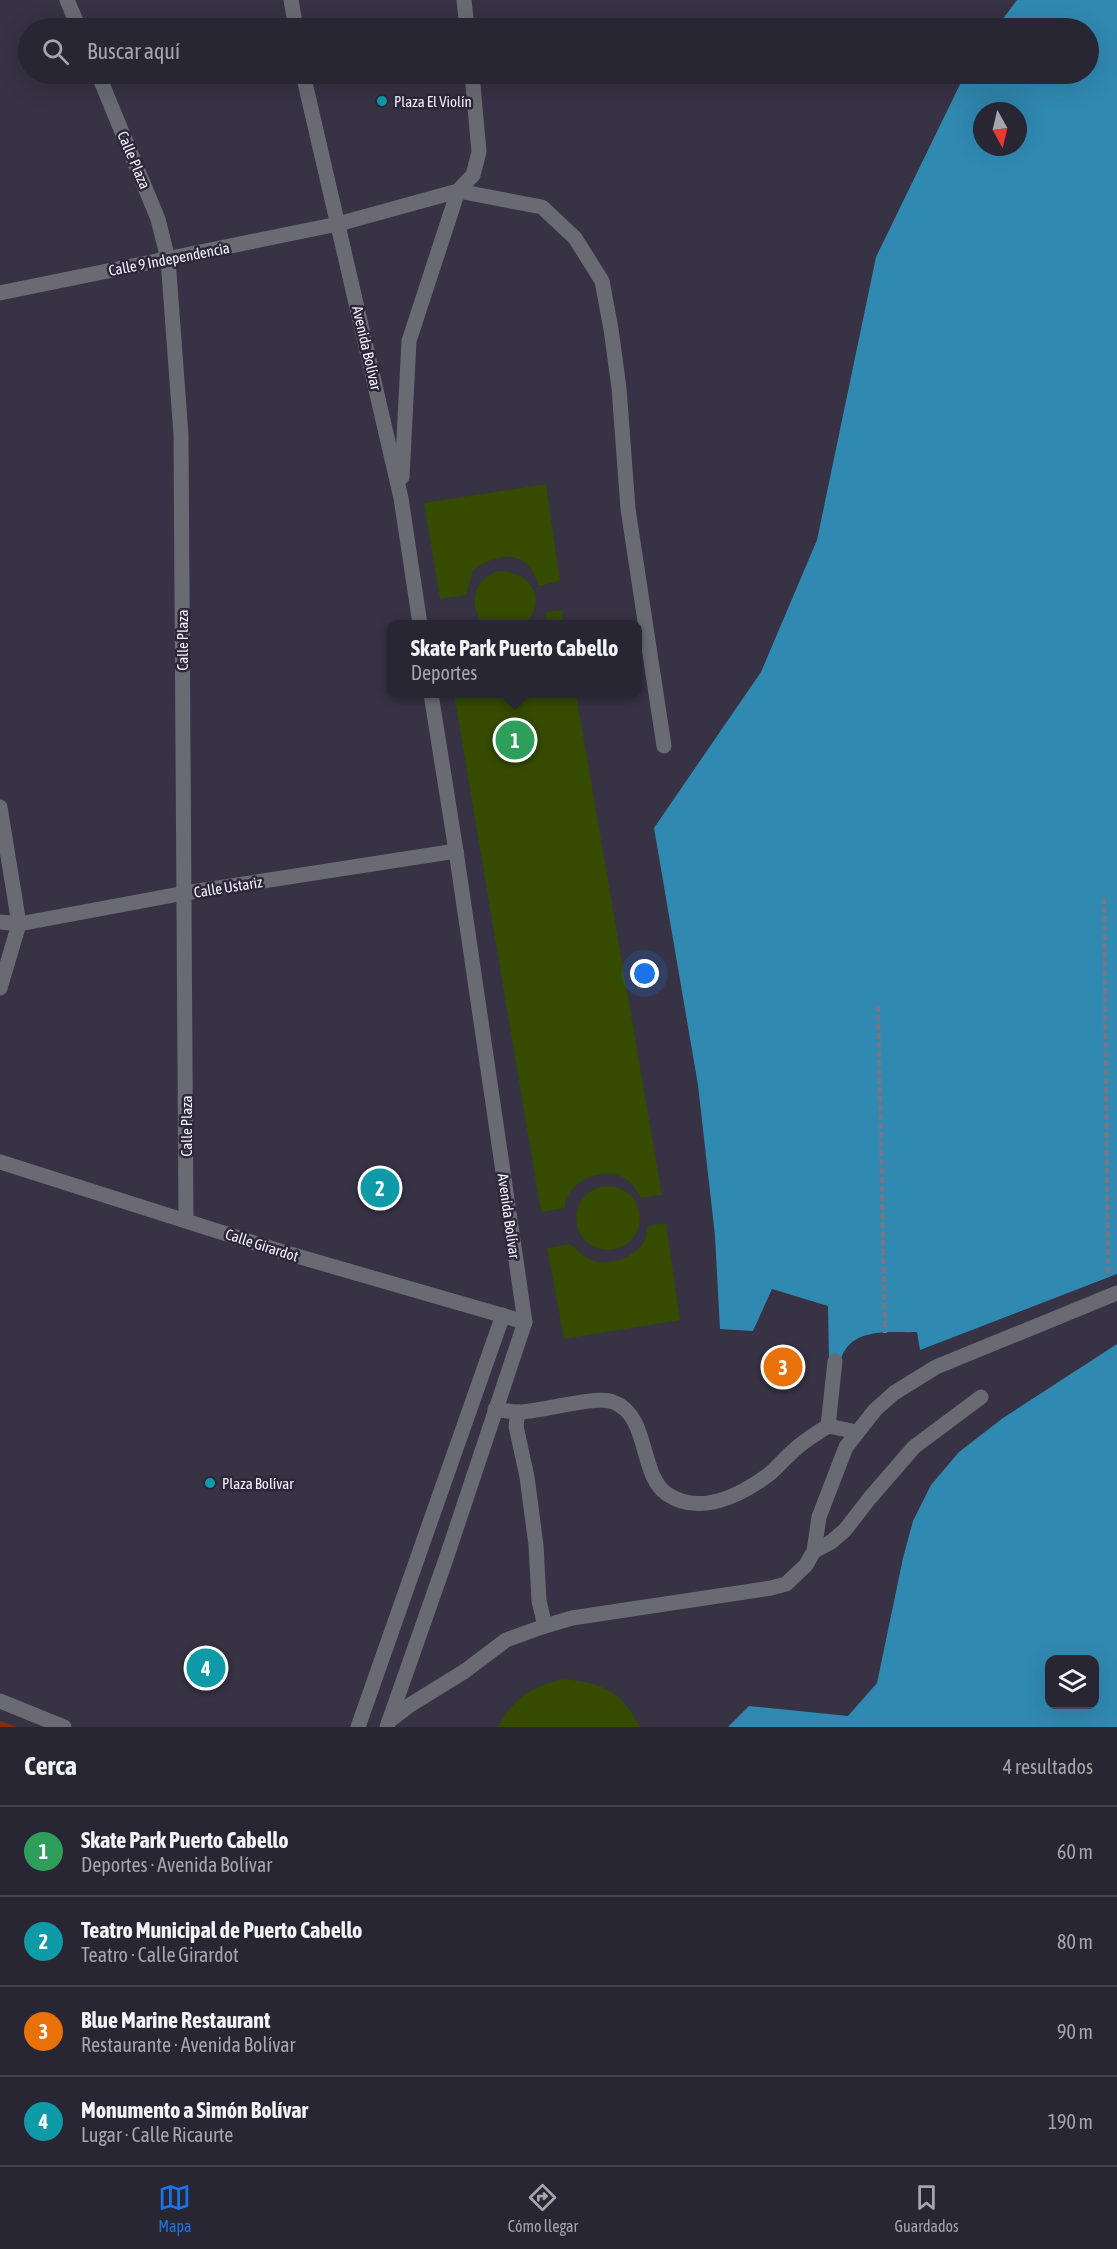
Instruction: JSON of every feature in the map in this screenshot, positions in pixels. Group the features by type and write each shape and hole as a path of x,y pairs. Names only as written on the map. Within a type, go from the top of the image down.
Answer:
{"street":[{"path":"67,0 75,18"},
{"path":"291,0 294,18"},
{"path":"464,0 466,18"},
{"name":"Calle Plaza","path":"102,84 158,219 168,259 181,435 186,1220"},
{"name":"Avenida Bolívar","path":"305,84 401,498 419,620"},
{"path":"401,498 409,341 458,191 472,175 479,152 472,84"},
{"path":"458,191 542,207 575,237 602,280 619,388 628,510 664,746"},
{"name":"Calle 9 Independencia","path":"0,293 338,225 458,191"},
{"name":"Avenida Bolívar","path":"388,1724 525,1322 432,698"},
{"path":"0,807 19,924 0,988"},
{"name":"Calle Ustariz","path":"0,922 19,924 185,893 456,851"},
{"name":"Calle Girardot","path":"0,1162 282,1252 525,1322"},
{"path":"388,1724 410,1705 465,1671 506,1640 545,1626 573,1618 786,1584 798,1575 814,1551 819,1517 846,1447 875,1410 894,1393 936,1367 1117,1293"},
{"path":"358,1727 503,1316"},
{"path":"828,1426 835,1362"},
{"path":"814,1551 831,1542 846,1530 869,1498 914,1447 981,1397"},
{"path":"495,1409 518,1412 592,1401 613,1402 627,1412 638,1429 653,1477 665,1493 686,1504 714,1503 741,1492 769,1475 792,1452 828,1426 857,1432"},
{"path":"518,1412 516,1426 530,1497 536,1545 539,1601 545,1626"},
{"path":"0,1701 64,1727"}],"path":[{"path":"1104,898 1108,1277"},
{"path":"878,1006 885,1333"}],"green space":[{"path":"546,484 560,581 539,586 528,565 512,557 503,557 493,559 473,570 466,595 440,599 424,503"},
{"path":"498,571 510,572 527,581 535,596 535,605 528,620 480,620 476,609 476,593 478,586"},
{"path":"562,610 563,620 545,620 547,612"},
{"path":"455,698 577,698 662,1195 641,1198 625,1179 613,1174 595,1175 578,1184 571,1191 565,1208 541,1212"},
{"path":"608,1186 626,1192 634,1200 640,1218 634,1236 626,1244 608,1250 590,1244 582,1236 576,1218 582,1200 590,1192"},
{"path":"666,1223 680,1320 564,1339 547,1248 570,1244 594,1261 616,1261 633,1253 642,1245 648,1226"},
{"path":"563,1679 590,1683 610,1691 626,1705 640,1727 498,1727 510,1708 524,1695"}],"water":[{"path":"1017,0 1117,0 1117,1274 920,1350 917,1332 872,1334 853,1341 841,1359 829,1360 828,1306 772,1289 753,1331 720,1329 715,1236 698,1085 654,828 761,672 817,540 876,257 960,84 1099,84 1099,18 1004,18"},
{"path":"1117,1344 1117,1727 728,1727 749,1706 848,1716 877,1683 913,1521 931,1485 959,1452 1003,1418"}],"building":[{"path":"0,1721 17,1727 0,1727"}],"place":[{"name":"Plaza El Violín","path":"382,101"},
{"name":"Skate Park Puerto Cabello","path":"515,740"},
{"name":"Teatro Municipal de Puerto Cabello","path":"380,1188"},
{"name":"Blue Marine Restaurant","path":"783,1367"},
{"name":"Plaza Bolívar","path":"210,1483"},
{"name":"Monumento a Simón Bolívar","path":"206,1668"}]}
